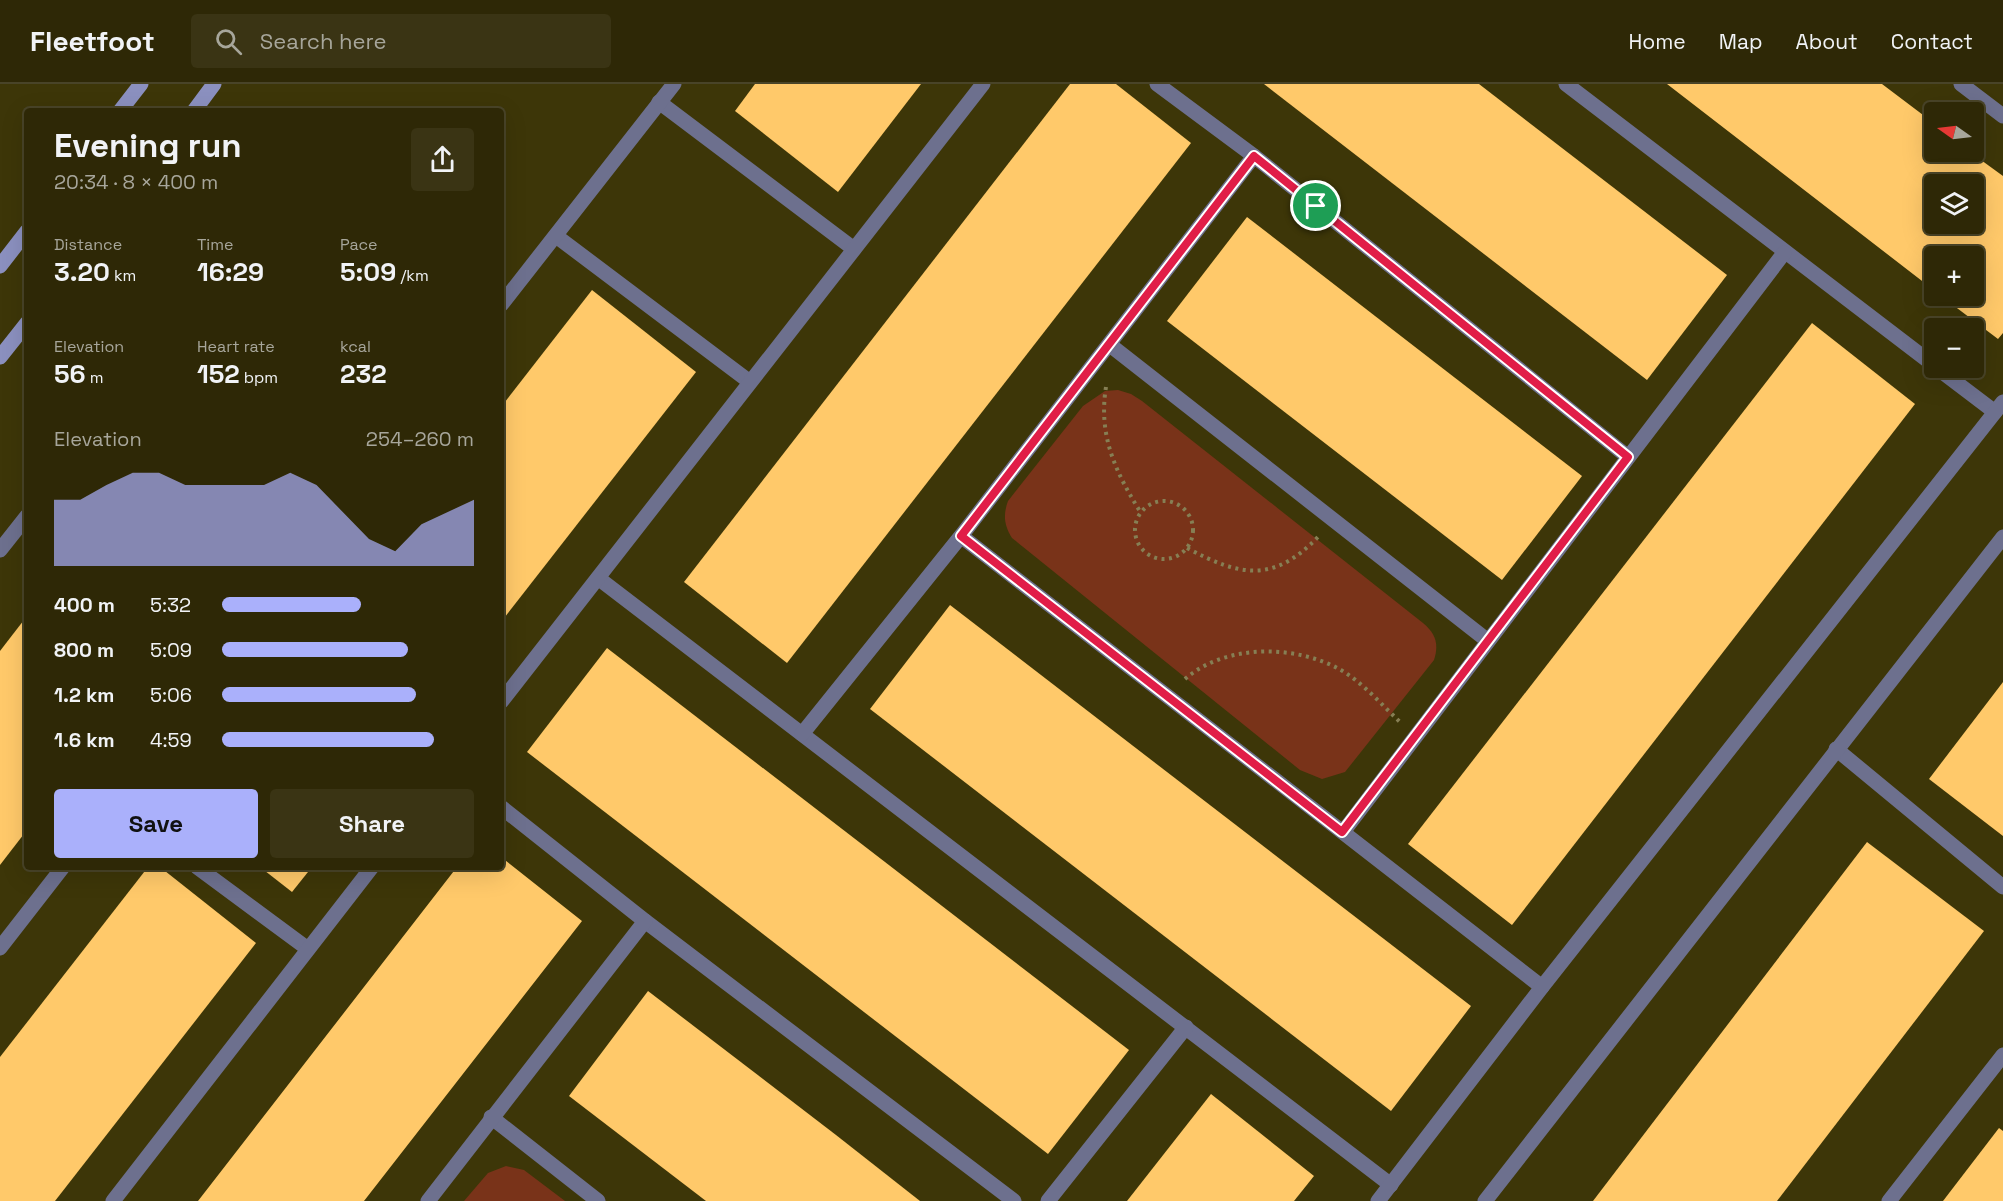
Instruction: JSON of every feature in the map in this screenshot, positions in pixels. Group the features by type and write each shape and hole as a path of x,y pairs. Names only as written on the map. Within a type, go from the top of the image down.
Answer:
{"street":[{"path":"122,108 141,84"},
{"path":"196,108 214,84"},
{"path":"504,301 674,84"},
{"path":"504,698 983,84"},
{"path":"1157,84 1254,156 1628,457"},
{"path":"1566,84 1924,358"},
{"path":"1961,84 2003,116"},
{"path":"659,102 854,249"},
{"path":"802,734 1113,347 1254,156"},
{"path":"0,266 24,235"},
{"path":"556,236 750,382"},
{"path":"1342,832 1784,253"},
{"path":"0,357 24,327"},
{"path":"1113,347 1488,641"},
{"path":"1378,1201 1542,987 1999,407 1953,378"},
{"path":"0,550 24,520"},
{"path":"961,536 1542,987"},
{"path":"1485,1201 2003,537"},
{"path":"598,578 1391,1185"},
{"path":"1836,750 2003,887"},
{"path":"504,809 645,921 1014,1201"},
{"path":"0,948 61,870"},
{"path":"201,870 309,949"},
{"path":"113,1201 370,870"},
{"path":"428,1201 645,921"},
{"path":"1048,1201 1186,1028"},
{"path":"1889,1201 2003,1055"},
{"path":"491,1117 598,1201"}],"path":[{"path":"1113,347 1105,390 1103,422 1110,458 1141,513"},
{"path":"1160,501 1181,507 1189,515 1193,526 1192,538 1187,548 1179,555 1168,559 1157,559 1147,554 1139,545 1135,535 1135,523 1141,513 1149,505 1160,501"},
{"path":"1187,548 1223,566 1257,570 1275,568 1292,561 1334,520"},
{"path":"1167,696 1193,672 1215,660 1242,653 1268,651 1297,655 1324,662 1343,671 1360,683 1416,737"}],"shaded area":[{"path":"1118,390 1142,401 1423,623 1434,635 1436,649 1434,660 1345,772 1322,779 1300,770 1012,538 1005,520 1008,501 1083,406 1105,391"},
{"path":"506,1166 524,1170 565,1201 464,1201 488,1173"}],"building":[{"path":"755,84 921,84 838,192 735,111"},
{"path":"1070,84 1116,84 1191,143 787,663 684,582"},
{"path":"1264,84 1479,84 1727,275 1647,380"},
{"path":"1667,84 1882,84 1924,116 1924,162 1984,162 2003,176 2003,333 1998,339 1984,328 1984,318 1970,318 1954,306 1984,306 1984,246 1924,246 1924,283"},
{"path":"1247,217 1582,476 1502,580 1167,321"},
{"path":"592,290 696,372 504,618 504,403"},
{"path":"1812,323 1915,404 1512,925 1408,844"},
{"path":"950,605 1471,1006 1391,1111 870,709"},
{"path":"24,620 24,834 0,865 0,651"},
{"path":"607,648 1129,1050 1048,1154 527,752"},
{"path":"2003,682 2003,836 1929,779"},
{"path":"1867,842 1984,931 1777,1201 1593,1201"},
{"path":"504,859 582,921 364,1201 198,1201 455,870 504,870"},
{"path":"146,870 164,870 256,943 55,1201 0,1201 0,1057"},
{"path":"264,870 310,870 292,892"},
{"path":"648,991 920,1201 706,1201 569,1096"},
{"path":"1211,1094 1314,1176 1294,1201 1127,1201"},
{"path":"1999,1128 2003,1131 2003,1201 1943,1201"}],"route":[{"path":"1254,156 1316,206 1628,457 1342,832 961,536 1254,156"}]}
